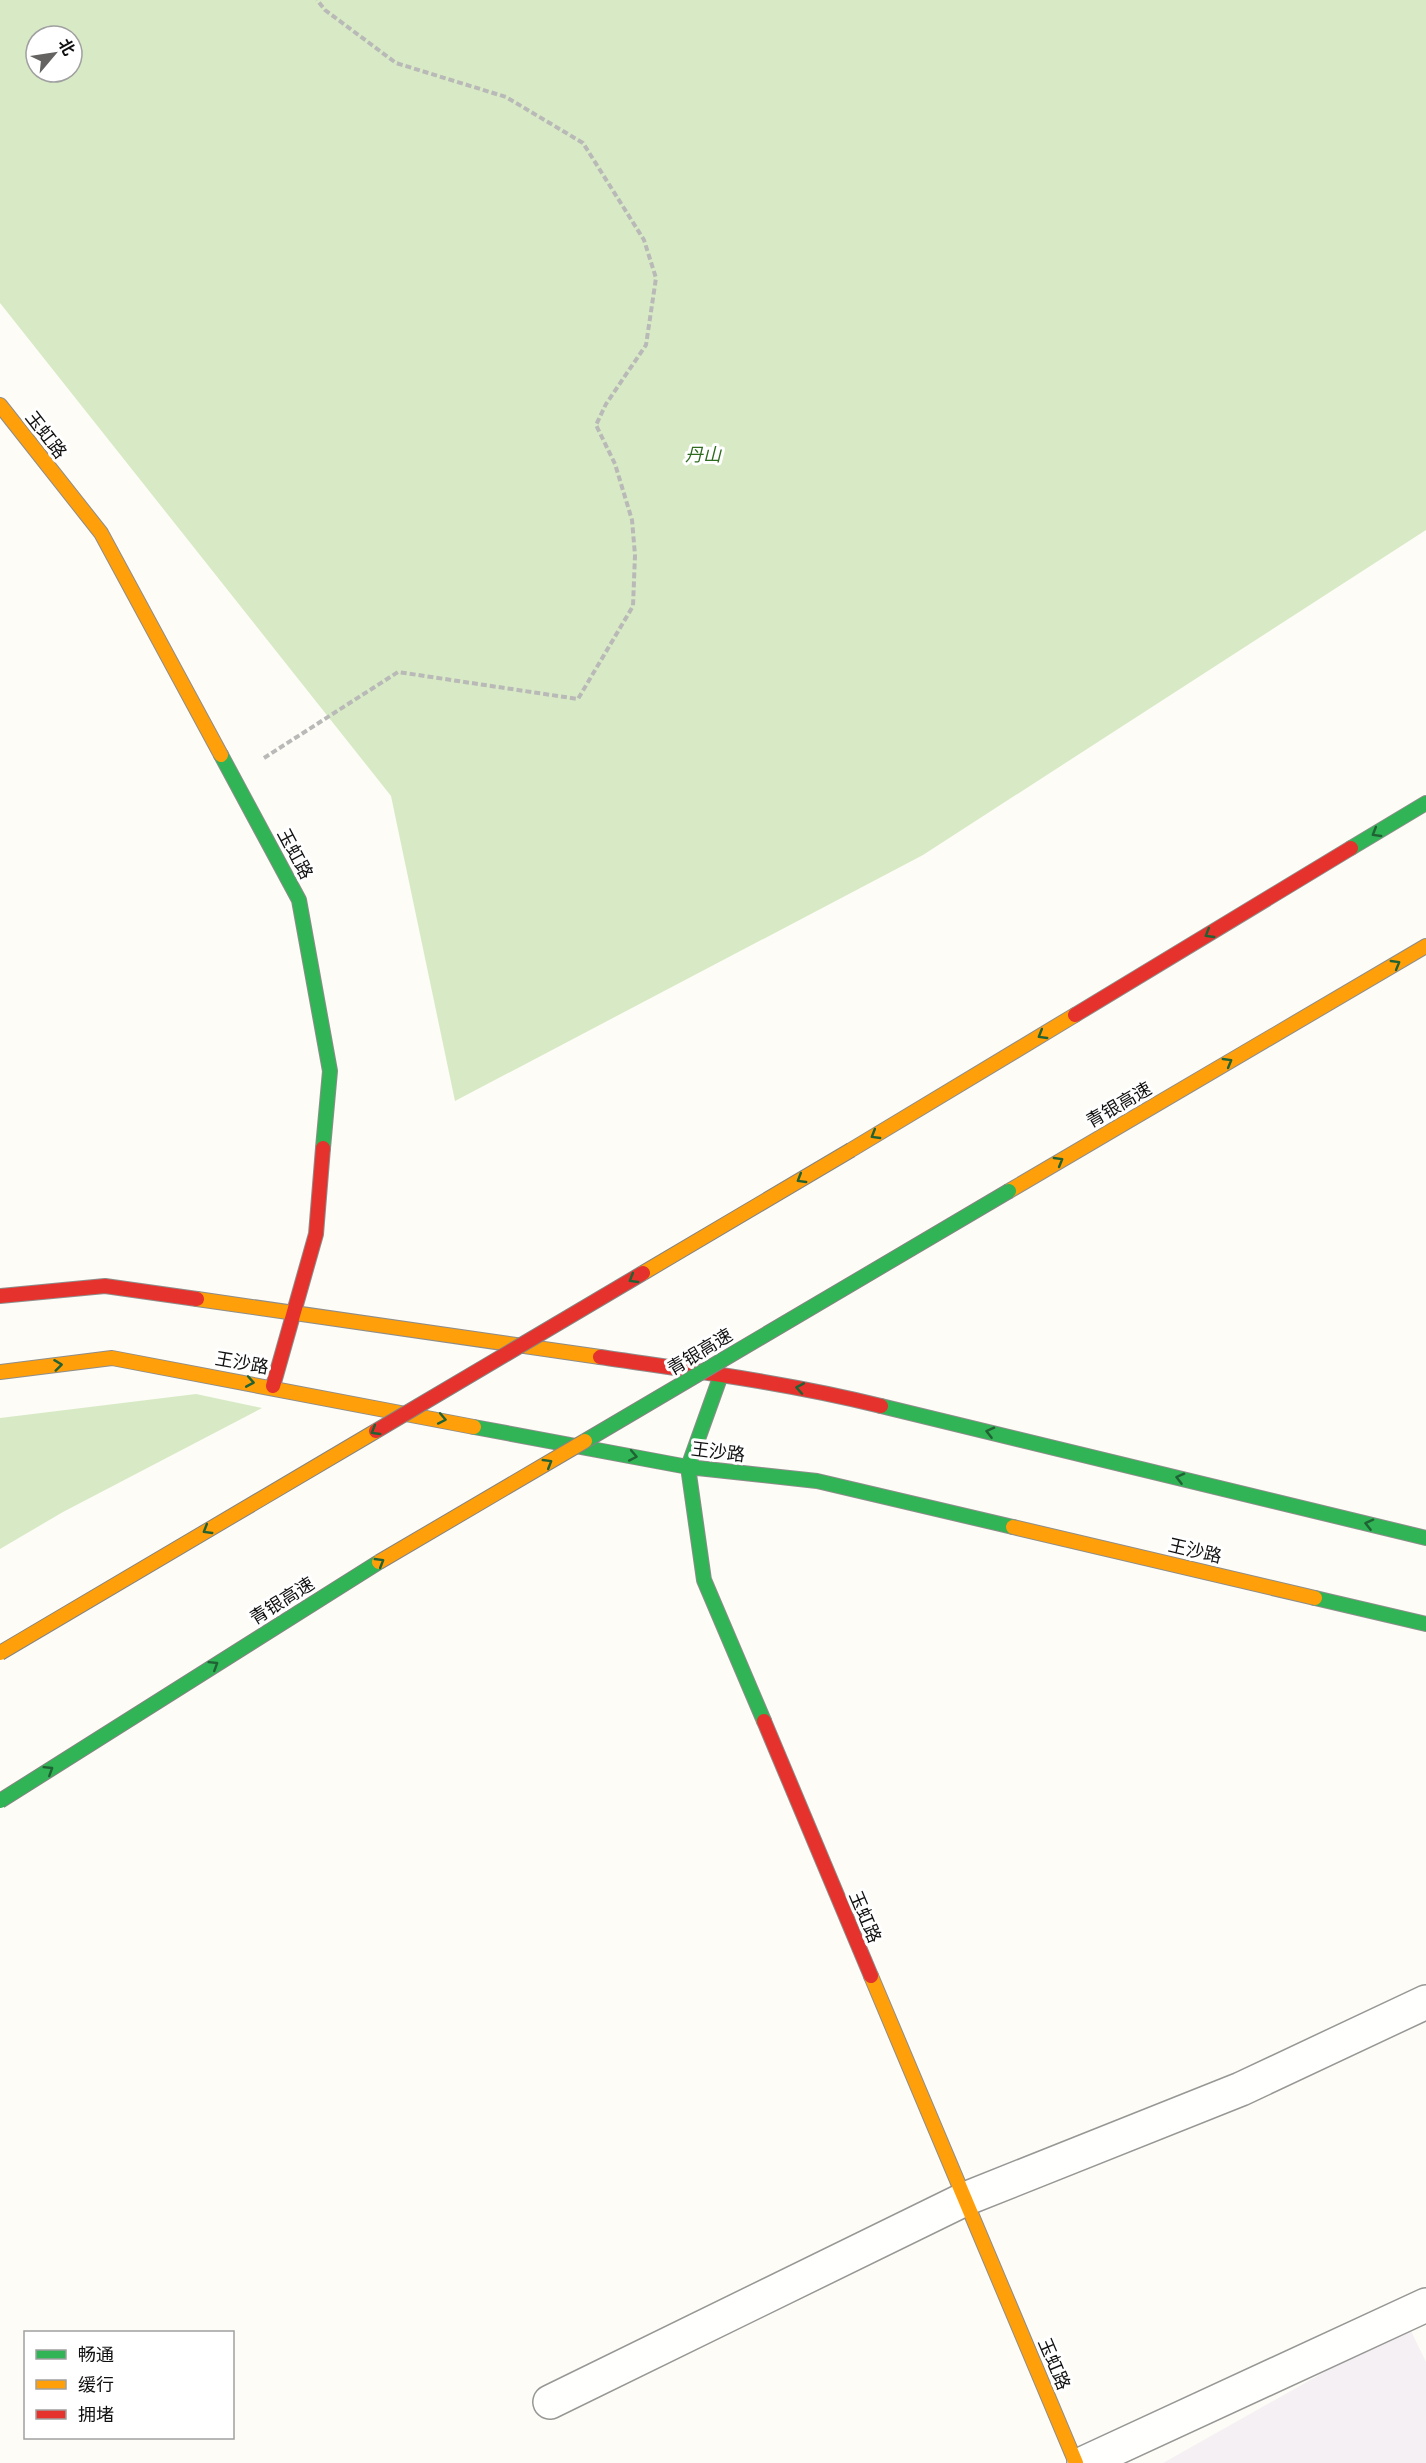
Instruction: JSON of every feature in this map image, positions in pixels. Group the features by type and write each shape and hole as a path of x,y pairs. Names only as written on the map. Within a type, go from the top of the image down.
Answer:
{"main road":[{"name":"玉虹路","path":"0,405 101,533 299,900 330,1071 316,1234 273,1386"},
{"path":"0,1653 851,1150 1426,803"},
{"name":"青银高速","path":"0,1801 338,1587 1426,946"},
{"path":"0,1296 105,1286 296,1311 721,1375 837,1395 1426,1538"},
{"name":"王沙路","path":"0,1372 112,1358 273,1386 688,1467 817,1481 1426,1624"},
{"name":"玉虹路","path":"721,1375 688,1467 704,1580 1076,2463"}],"street":[{"path":"550,2402 965,2199 1241,2089 1426,2002"},
{"path":"1084,2463 1426,2305"}],"path":[{"path":"233,777 398,672 579,699 633,606 635,555 632,520 615,464 596,425 606,404 646,345 656,278 644,240 583,143 506,98 396,63 325,10 317,0"}],"shaded area":[{"path":"1408,2325 1426,2362 1426,2463 1163,2463"}],"green space":[{"name":"丹山","path":"0,0 1426,0 1426,530 923,855 455,1101 391,796 0,303"},
{"path":"196,1394 262,1408 63,1512 0,1549 0,1418"}],"traffic: fast":[{"path":"221,755 299,900 330,1071 323,1148"},
{"path":"1351,848 1426,803"},
{"path":"585,1441 1009,1191"},
{"path":"721,1375 688,1467 704,1580 764,1721"},
{"path":"881,1406 1426,1538"},
{"path":"474,1427 688,1467 817,1481 1013,1527"},
{"path":"0,1801 379,1562"},
{"path":"1315,1598 1426,1624"}],"traffic: slow":[{"path":"0,405 101,533 221,755"},
{"path":"1009,1191 1426,946"},
{"path":"851,1150 1075,1015"},
{"path":"643,1273 851,1150"},
{"path":"197,1299 600,1357"},
{"path":"0,1372 112,1358 474,1427"},
{"path":"0,1653 376,1431"},
{"path":"379,1562 585,1441"},
{"path":"1013,1527 1315,1598"},
{"path":"871,1976 1076,2463"}],"traffic: jam":[{"path":"1075,1015 1351,848"},
{"path":"273,1386 316,1234 323,1148"},
{"path":"376,1431 643,1273"},
{"path":"0,1296 105,1286 197,1299"},
{"path":"600,1357 776,1384 881,1406"},
{"path":"764,1721 871,1976"}]}
